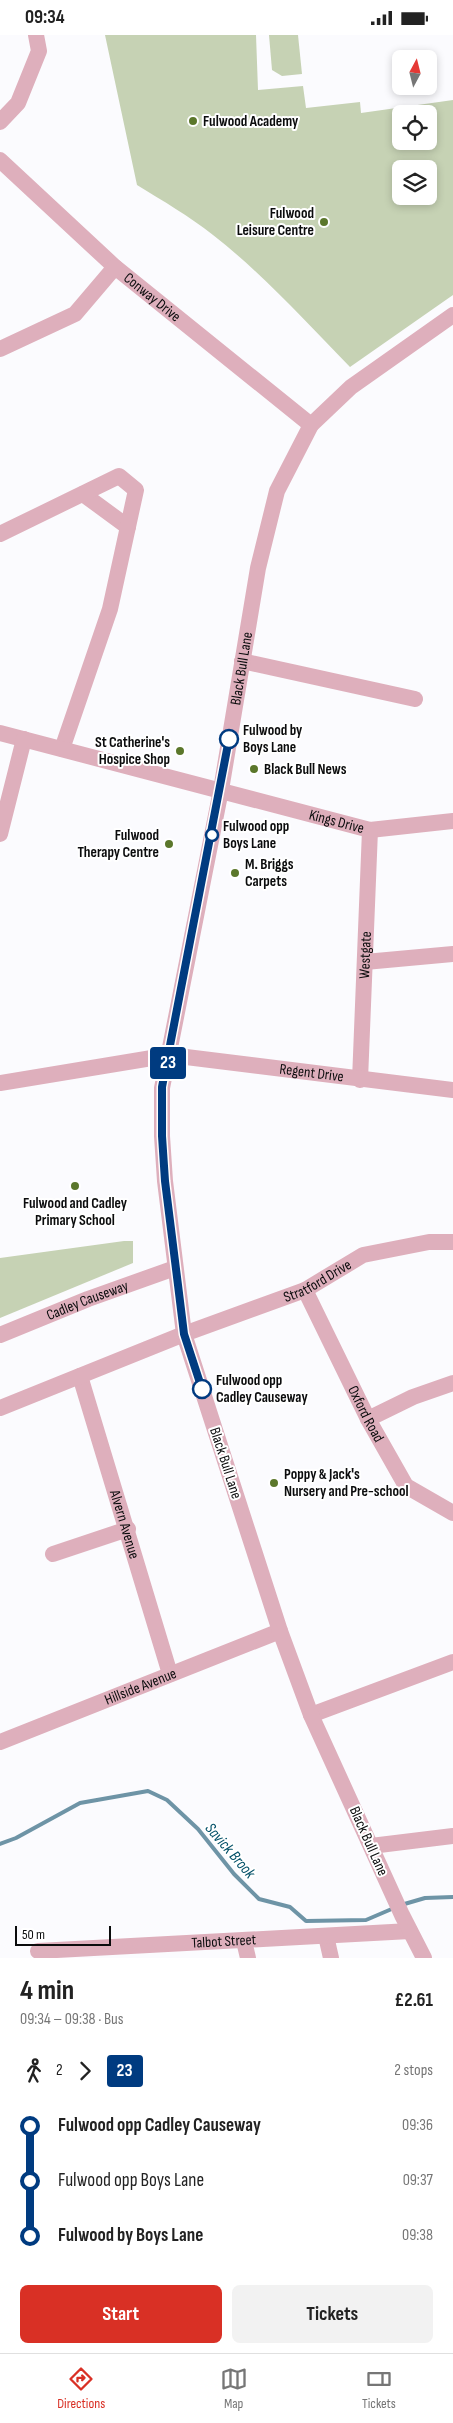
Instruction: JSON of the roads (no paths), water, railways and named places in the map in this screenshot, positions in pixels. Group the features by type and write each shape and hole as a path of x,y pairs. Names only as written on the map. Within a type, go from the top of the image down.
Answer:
{"street":[{"path":"0,122 18,103 39,51 36,35"},
{"name":"Conway Drive","path":"0,160 115,267 311,425"},
{"path":"0,349 75,314 115,267"},
{"name":"Black Bull Lane","path":"410,1931 311,1715 280,1631 184,1334 175,1268 162,1136 162,1087 170,1055 221,790 258,568 276,491 311,425 351,387 453,315"},
{"path":"0,534 119,476 136,490 110,609 62,749"},
{"path":"83,493 128,527"},
{"path":"242,661 415,699"},
{"name":"Kings Drive","path":"0,733 370,830 453,821"},
{"path":"0,833 24,739"},
{"name":"Westgate","path":"360,1080 370,830"},
{"path":"365,962 453,954"},
{"name":"Regent Drive","path":"0,1083 170,1055 453,1090"},
{"name":"Stratford Drive","path":"0,1408 184,1334 306,1289 363,1255 429,1242 453,1242"},
{"name":"Cadley Causeway","path":"0,1335 88,1299 175,1268"},
{"name":"Oxford Road","path":"306,1289 368,1419 406,1486 453,1513"},
{"name":"Alvern Avenue","path":"80,1376 128,1529 170,1674"},
{"path":"368,1419 414,1397 453,1383"},
{"path":"53,1554 128,1529"},
{"name":"Hillside Avenue","path":"0,1741 280,1631"},
{"path":"311,1715 453,1662"},
{"path":"371,1845 453,1836"},
{"path":"410,1931 424,1958"},
{"name":"Talbot Street","path":"38,1951 75,1954 171,1951 244,1941 410,1931"},
{"path":"326,1936 332,1958"},
{"path":"244,1941 248,1958"}],"waterway":[{"name":"Savick Brook","path":"0,1844 16,1838 80,1803 148,1791 167,1800 198,1829 234,1874 259,1899 290,1907 306,1921 366,1920 394,1908"},
{"name":"Savick Brook","path":"401,1905 425,1898 453,1897"}],"place":[{"name":"Fulwood Academy","path":"193,121"},
{"name":"Fulwood Leisure Centre","path":"324,222"},
{"name":"Fulwood by Boys Lane","path":"229,739"},
{"name":"St Catherine's Hospice Shop","path":"180,751"},
{"name":"Black Bull News","path":"254,769"},
{"name":"Fulwood opp Boys Lane","path":"212,835"},
{"name":"Fulwood Therapy Centre","path":"169,844"},
{"name":"M. Briggs Carpets","path":"235,873"},
{"name":"Fulwood and Cadley Primary School","path":"75,1186"},
{"name":"Fulwood opp Cadley Causeway","path":"202,1389"},
{"name":"Poppy & Jack's Nursery and Pre-school","path":"274,1483"}]}
